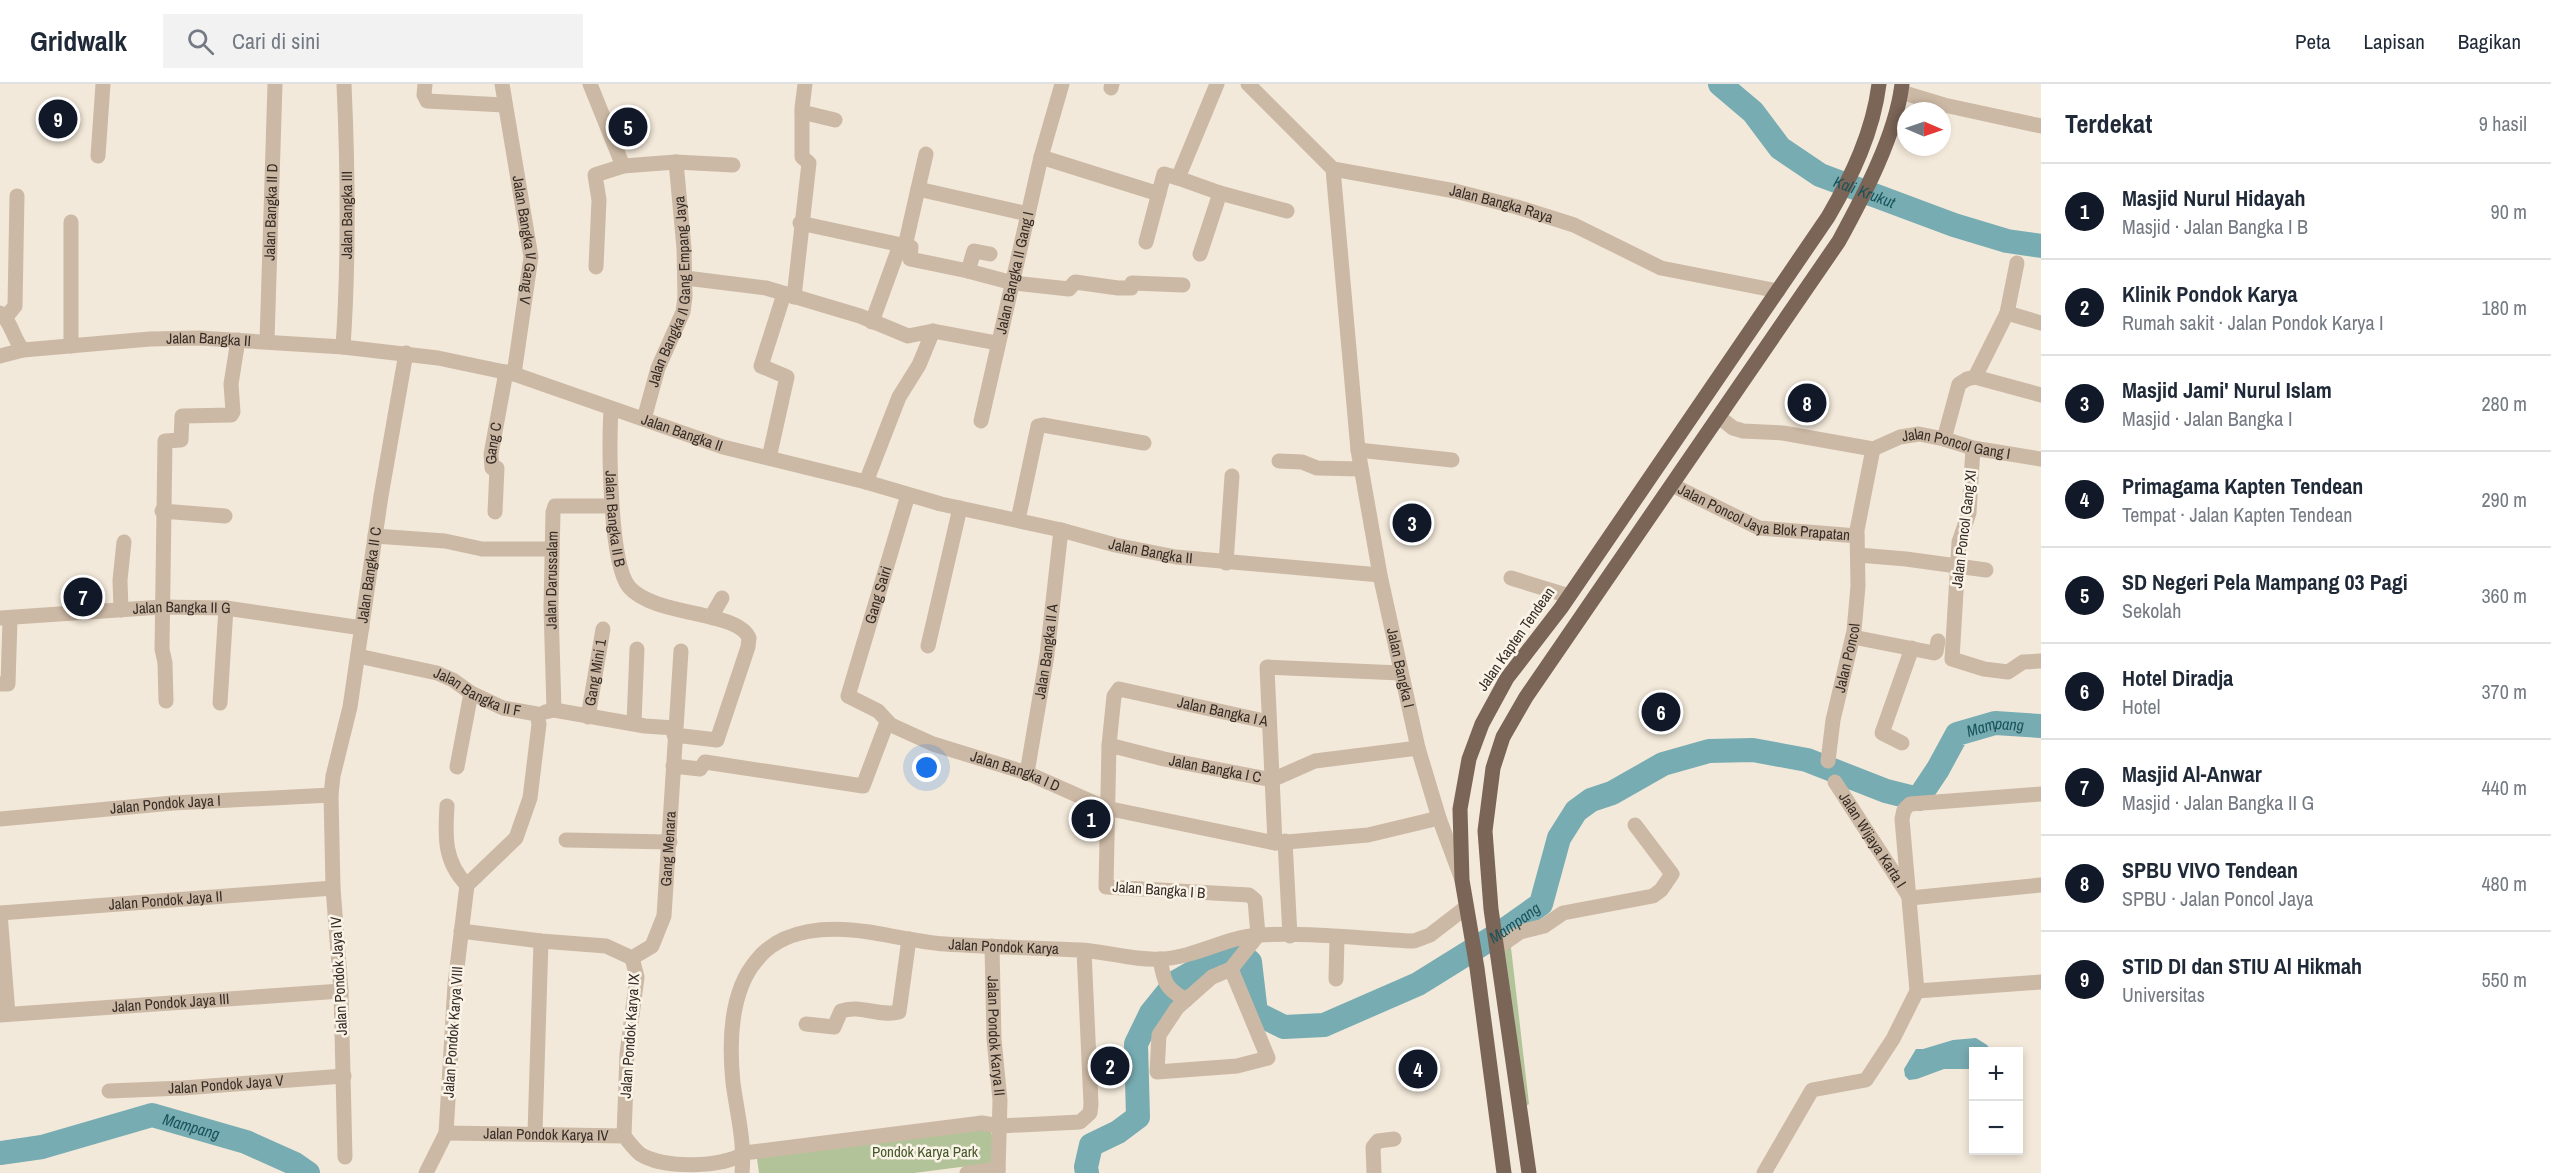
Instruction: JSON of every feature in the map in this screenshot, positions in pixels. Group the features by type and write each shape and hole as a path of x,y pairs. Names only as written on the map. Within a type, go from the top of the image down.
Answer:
{"main road":[{"name":"Jalan Kapten Tendean","path":"1504,1173 1477,968 1462,880 1459,841 1462,788 1478,732 1497,694 1569,596 1778,291 1838,199 1855,166 1871,124 1879,84"},
{"path":"1529,1173 1491,909 1485,831 1493,768 1503,737 1526,698 1839,242 1874,172 1901,88"}],"street":[{"path":"98,156 103,84"},
{"name":"Jalan Bangka II D","path":"267,341 276,84"},
{"name":"Jalan Bangka III","path":"343,347 348,170 344,84"},
{"path":"424,84 424,95 427,100 504,105"},
{"name":"Jalan Bangka II Gang V","path":"502,84 531,257 510,373"},
{"path":"590,84 623,166"},
{"path":"769,459 787,377 761,366 789,295 808,163 802,158 802,112 805,84"},
{"name":"Jalan Bangka II Gang I","path":"686,278 766,288 908,336 933,331 998,343 1041,157 1062,84"},
{"path":"1179,178 1217,84"},
{"path":"1248,84 1333,169"},
{"path":"1901,88 1944,105 2041,126"},
{"path":"802,112 835,120"},
{"path":"872,322 902,246 926,154"},
{"path":"1041,157 1159,194"},
{"path":"596,267 600,200 595,175 623,166 676,162 733,165"},
{"name":"Jalan Bangka II Gang Empang Jaya","path":"644,419 658,368 683,312 686,278 676,162"},
{"name":"Jalan Bangka Raya","path":"1333,169 1455,191 1517,207 1574,225 1661,268 1778,291"},
{"name":"Jalan Bangka I","path":"1333,169 1358,450 1380,575 1418,748 1439,818 1462,880"},
{"path":"1146,242 1164,174 1220,193 1287,211"},
{"path":"918,189 1028,214"},
{"path":"1200,255 1220,193"},
{"path":"17,196 15,306 3,315 18,345 23,350"},
{"path":"71,346 72,222"},
{"path":"800,223 911,248 910,259 1013,283 1069,289 1075,282 1118,288 1131,288 1132,283 1140,282 1183,285"},
{"path":"968,272 975,251 990,254"},
{"path":"1976,377 2007,313 2017,263"},
{"path":"2007,313 2041,323"},
{"path":"866,482 899,397 920,365 933,331"},
{"name":"Jalan Bangka II","path":"0,356 23,350 150,339 267,341 406,353 510,373 723,447 960,508 1061,530 1150,553 1226,563 1380,575"},
{"path":"166,701 165,663 162,649 162,512 165,441 181,440 182,416 231,415 233,412 231,384 238,340"},
{"path":"981,421 998,343"},
{"name":"Jalan Bangka II C","path":"331,795 333,776 350,707 375,536 406,353"},
{"name":"Gang C","path":"495,512 497,468 492,468 491,454 510,373"},
{"path":"1944,439 1959,384 1967,379 1976,377 2041,395"},
{"name":"Jalan Bangka II B","path":"611,409 611,506 618,551 628,586 644,600 711,617 741,628 746,633 748,647 717,740 675,731"},
{"path":"1719,417 1732,428 1743,431 1783,433 1873,449"},
{"path":"1018,520 1038,426 1144,443"},
{"name":"Jalan Poncol Gang I","path":"1873,449 1909,435 1944,439 1973,448 2041,459"},
{"name":"Jalan Poncol Gang XI","path":"1973,448 1969,513 1959,542 1952,659 1984,669 2008,672 2023,662 2041,661"},
{"name":"Jalan Poncol","path":"1827,761 1833,720 1853,637 1857,536 1873,449"},
{"path":"1358,450 1452,460"},
{"path":"1279,461 1302,462 1317,468 1361,469"},
{"path":"1226,563 1232,476"},
{"name":"Jalan Poncol Jaya Blok Prapatan","path":"1672,484 1759,528 1857,536"},
{"name":"Gang Sairi","path":"848,696 908,495"},
{"name":"Jalan Darussalam","path":"554,710 551,607 555,506 611,506"},
{"path":"928,646 946,558 960,508"},
{"path":"162,512 225,516"},
{"name":"Jalan Bangka II A","path":"1027,773 1047,655 1061,530"},
{"path":"375,536 445,541 482,549 552,549"},
{"path":"121,609 120,580 124,542"},
{"path":"1858,555 1986,570"},
{"path":"1511,578 1569,596"},
{"path":"711,617 722,598"},
{"path":"220,703 226,608"},
{"name":"Jalan Bangka II G","path":"5,618 121,609 226,608 362,628"},
{"path":"0,684 8,684 5,618"},
{"name":"Gang Mini 1","path":"588,717 603,629"},
{"path":"1853,637 1936,652 1938,641"},
{"path":"1902,743 1882,733 1912,648"},
{"path":"634,723 638,649"},
{"name":"Gang Menara","path":"632,958 652,946 662,922 670,842 681,651"},
{"name":"Jalan Bangka II F","path":"358,656 437,673 503,708 537,714 537,747 530,798 516,838 467,885"},
{"name":"Jalan Bangka I A","path":"1109,745 1114,696 1119,689 1269,722 1267,667 1400,673"},
{"path":"457,767 471,693"},
{"name":"Jalan Bangka I D","path":"848,696 878,711 891,725 933,744 1027,773 1106,808 1280,842 1368,836 1439,818"},
{"path":"537,714 554,710 675,731"},
{"path":"1269,722 1272,780 1290,936"},
{"path":"673,766 700,768 705,762 716,762 748,770 863,786 886,725 891,725"},
{"path":"1106,808 1109,745"},
{"name":"Jalan Bangka I C","path":"1109,745 1164,759 1272,780 1315,761 1418,748"},
{"name":"Jalan Wijaya Karta I","path":"1835,782 1910,898"},
{"name":"Jalan Wijaya Karta I","path":"1917,991 1902,819 1904,810 1910,804 2041,794"},
{"name":"Jalan Pondok Jaya I","path":"0,819 173,803 331,795"},
{"name":"Jalan Pondok Jaya IV","path":"331,795 333,888 341,991 345,1157"},
{"path":"447,806 447,847 451,864 467,885 461,931"},
{"name":"Jalan Bangka I B","path":"1106,808 1106,887 1249,895 1255,900 1258,935"},
{"path":"1497,943 1520,932 1544,926 1563,913 1653,896 1661,890 1672,874 1635,825"},
{"path":"566,840 670,842"},
{"path":"1910,898 2041,885"},
{"name":"Jalan Pondok Jaya II","path":"0,913 333,888"},
{"name":"Jalan Pondok Karya","path":"742,1173 744,1153 733,1081 736,1002 742,983 756,960 775,944 804,932 829,927 944,944 1084,951 1160,959 1179,957 1226,941 1258,935 1413,941 1431,935 1467,912"},
{"path":"0,913 4,1015"},
{"name":"Jalan Pondok Karya IX","path":"461,931 606,946 632,958 637,977 627,1054 624,1136"},
{"name":"Jalan Pondok Karya VIII","path":"446,1132 449,1065 461,931"},
{"path":"1175,992 1212,977 1239,958 1258,935"},
{"path":"1336,979 1337,938"},
{"path":"806,1024 834,1027 841,1011 847,1009 883,1014 899,1012 909,939"},
{"path":"535,1133 541,941"},
{"name":"Jalan Pondok Karya II","path":"992,946 994,1039 1000,1126 998,1171"},
{"name":"Jalan Pondok Karya IV","path":"446,1132 624,1136 639,1153 665,1164 688,1165 736,1159 744,1153 982,1123 1000,1126 1080,1122 1090,1113 1084,951"},
{"path":"1160,959 1175,992 1177,1008 1159,1035 1157,1072 1237,1066 1268,1058 1239,958"},
{"path":"1764,1173 1812,1090 1866,1080 1893,1040 1917,991 2041,982"},
{"name":"Jalan Pondok Jaya III","path":"4,1015 341,991"},
{"name":"Jalan Pondok Jaya V","path":"109,1091 344,1076"},
{"path":"426,1173 446,1132"},
{"path":"1374,1173 1373,1147 1378,1141 1394,1139"},
{"path":"967,1173 998,1171"}],"green space":[{"path":"1510,939 1529,1104 1521,1109 1497,948"},
{"name":"Pondok Karya Park","path":"989,1126 995,1144 992,1163 914,1173 759,1173 756,1152"}],"water":[{"path":"1976,1038 1989,1047 1969,1047 1969,1069 1944,1069 1909,1080 1905,1076 1904,1069 1916,1049 1953,1040"}],"waterway":[{"name":"Kali Krukut","path":"1720,84 1753,112 1780,148 1820,175 1954,225 2007,241 2041,246"},
{"name":"Mampang","path":"1087,1173 1086,1167 1091,1145 1118,1132 1138,1117 1136,1044 1151,1013 1176,982 1197,970 1215,954 1237,951 1250,962 1256,1013 1284,1027 1324,1025 1418,984 1500,933 1541,904 1559,838 1576,811 1591,800 1612,793 1663,764 1709,751 1753,750 1807,760 1886,791 1918,799 1957,734 1995,723 2041,726"},
{"name":"Mampang","path":"0,1153 42,1147 152,1115 246,1142 295,1164 308,1173"}],"place":[{"name":"STID DI dan STIU Al Hikmah","path":"58,119"},
{"name":"SD Negeri Pela Mampang 03 Pagi","path":"628,127"},
{"name":"SPBU VIVO Tendean","path":"1807,403"},
{"name":"Masjid Jami' Nurul Islam","path":"1412,523"},
{"name":"Masjid Al-Anwar","path":"83,597"},
{"name":"Hotel Diradja","path":"1661,712"},
{"name":"Masjid Nurul Hidayah","path":"1091,819"},
{"name":"Klinik Pondok Karya","path":"1110,1066"},
{"name":"Primagama Kapten Tendean","path":"1418,1069"}]}
